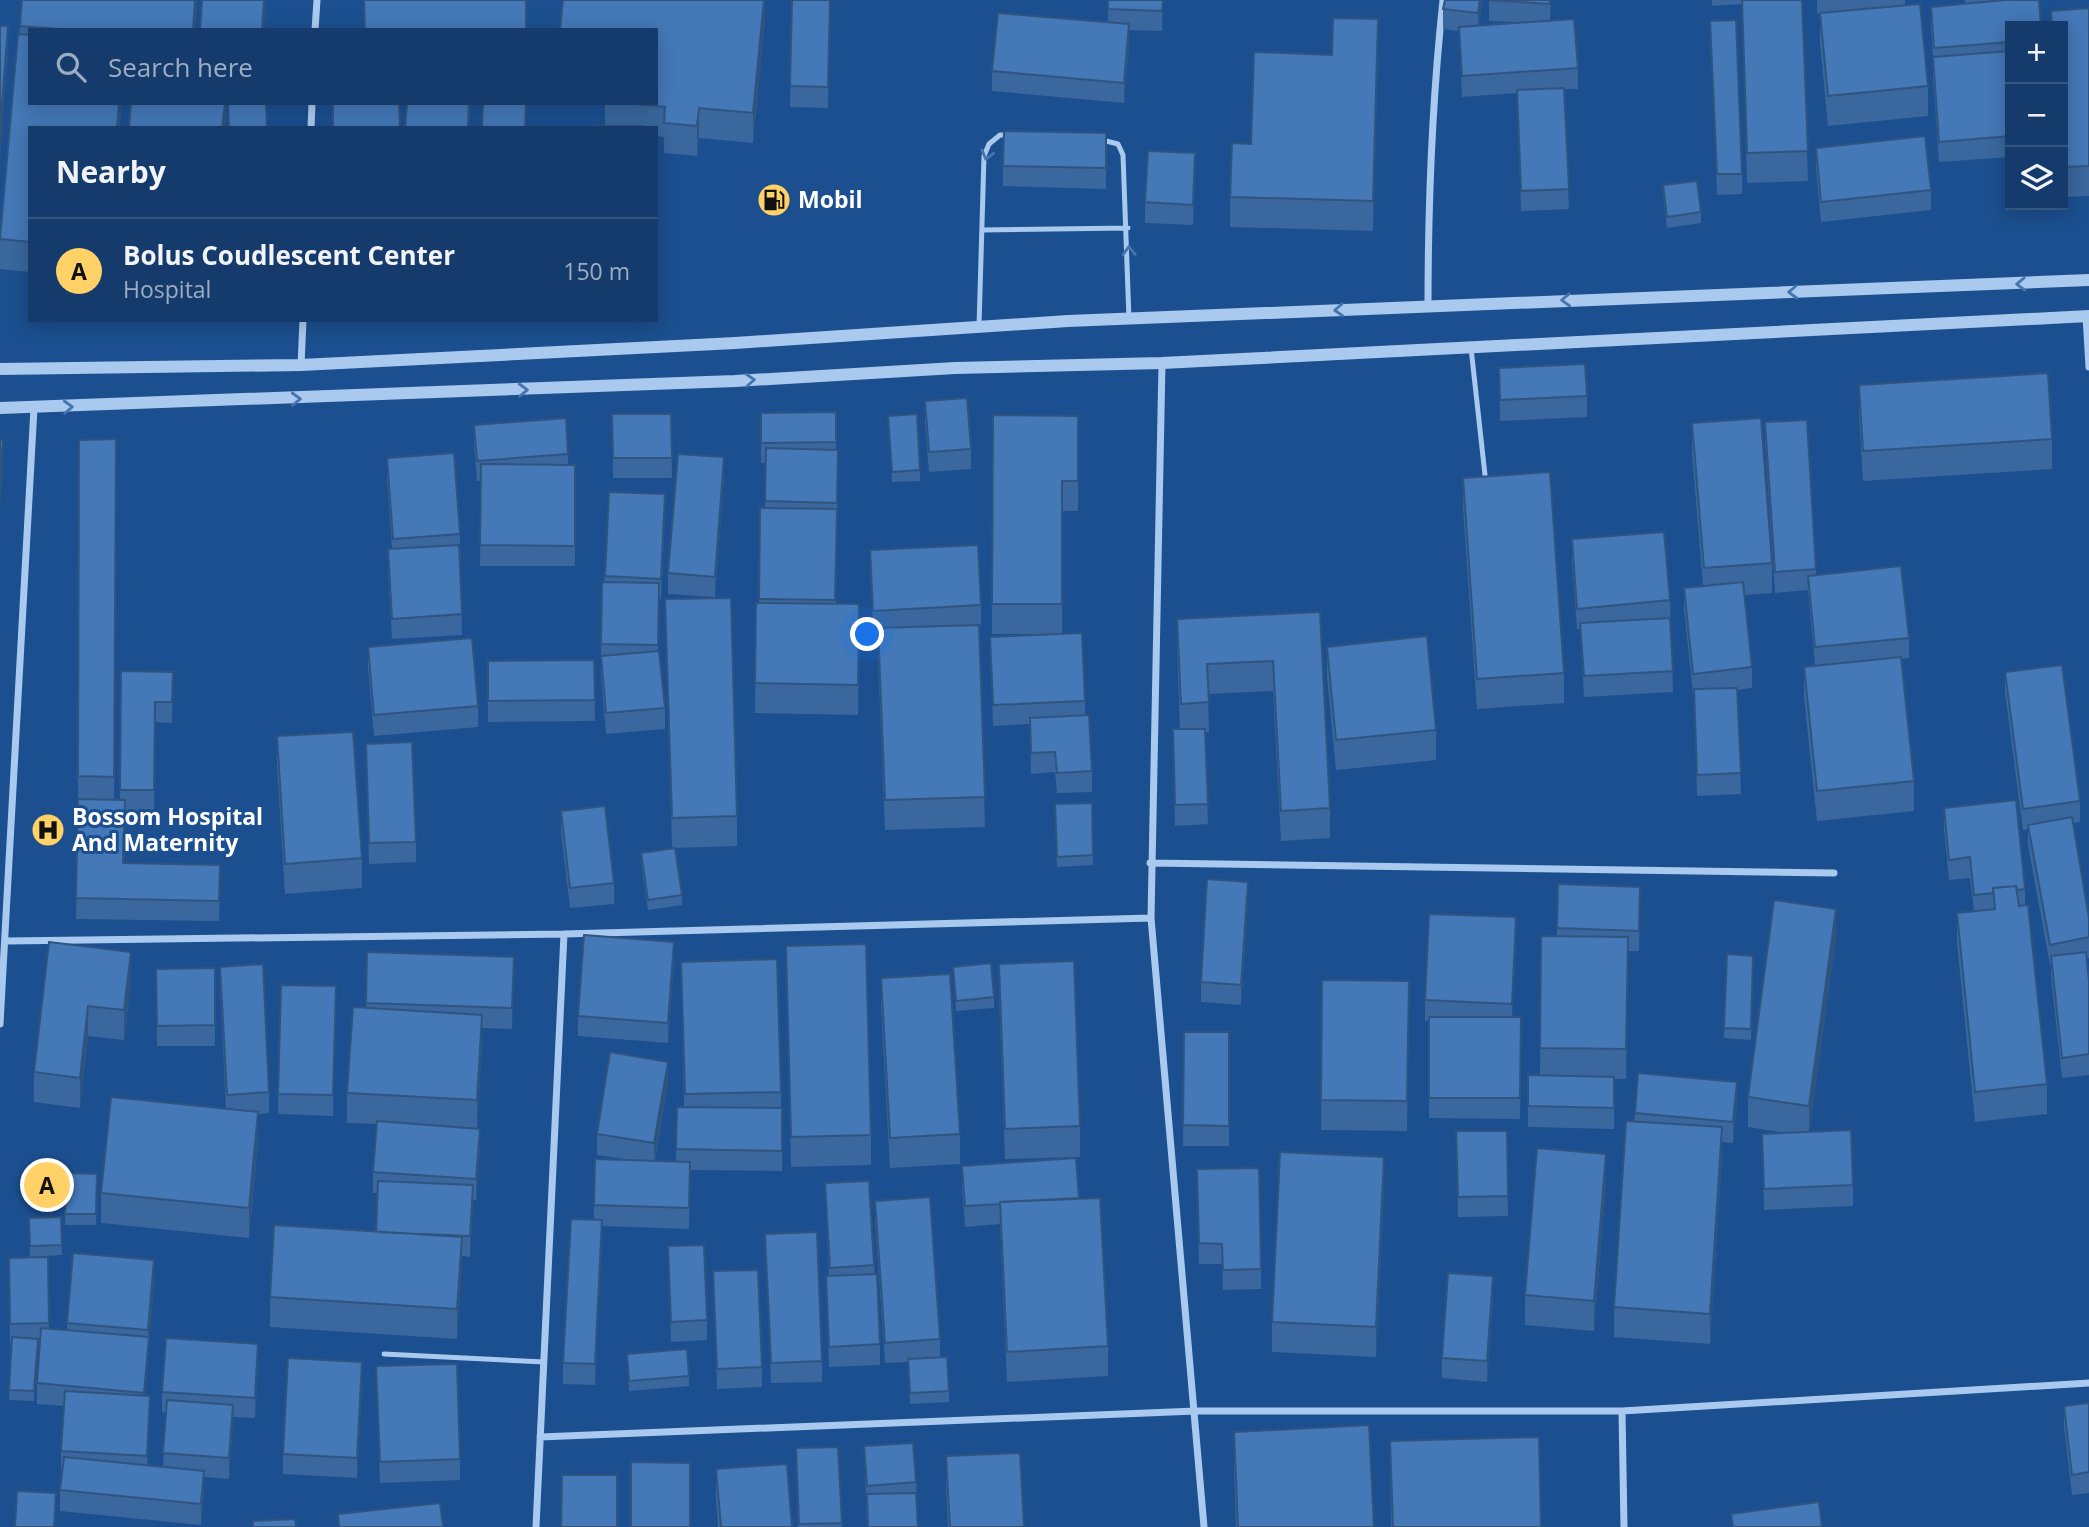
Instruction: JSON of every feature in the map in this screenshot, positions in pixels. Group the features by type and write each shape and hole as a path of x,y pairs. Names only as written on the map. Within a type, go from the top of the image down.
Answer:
{"street":[{"path":"315,28 317,0"},
{"path":"1428,306 1429,169 1443,0"},
{"path":"311,126 312,105"},
{"path":"0,369 301,365 735,343 979,326 2089,281"},
{"path":"0,408 735,381 955,368 1162,363 2087,316 2089,368"},
{"path":"301,365 303,322"},
{"path":"1162,363 1151,918 1205,1527"},
{"path":"0,1024 7,941 34,408"},
{"path":"1150,863 1834,873"},
{"path":"7,941 564,934 1151,918"},
{"path":"536,1527 564,934"},
{"path":"540,1437 1196,1411 1622,1411 2089,1383"},
{"path":"1622,1411 1624,1527"}],"lane":[{"path":"979,326 984,156 989,144 1000,135 1013,135"},
{"path":"1093,139 1118,144 1124,155 1129,228 1129,319"},
{"path":"982,230 1129,228"},
{"path":"1471,348 1486,487"},
{"path":"384,1354 544,1362"}],"building":[{"path":"22,0 195,0 193,28 20,26"},
{"path":"202,0 264,0 262,28 200,28"},
{"path":"364,0 526,0 526,28 365,28"},
{"path":"563,0 764,0 753,113 699,108 697,126 664,123 665,107 646,105 658,105 658,28 560,28"},
{"path":"792,0 830,0 828,87 790,86"},
{"path":"1108,0 1163,0 1162,11 1108,9"},
{"path":"1445,0 1480,0 1478,13 1443,9"},
{"path":"1489,0 1550,0 1550,4"},
{"path":"1742,0 1802,0 1808,151 1747,153"},
{"path":"2005,0 2039,0 2041,21 2005,21 2005,42 1934,48 1931,7"},
{"path":"1920,4 1928,86 1828,96 1820,13"},
{"path":"2089,8 2089,166 2068,167 2068,21 2052,21 2051,11"},
{"path":"998,13 1129,24 1124,83 992,71"},
{"path":"1333,18 1378,19 1373,201 1230,197 1232,143 1251,144 1254,52 1332,55"},
{"path":"1574,19 1578,68 1462,76 1459,27"},
{"path":"1736,20 1742,174 1717,174 1710,21"},
{"path":"0,26 8,26 0,131"},
{"path":"18,34 28,35 28,105 119,105 117,126 28,126 28,242 0,239"},
{"path":"2005,51 2005,136 1939,142 1933,57"},
{"path":"1564,88 1569,189 1521,191 1517,90"},
{"path":"131,105 225,105 222,126 129,126"},
{"path":"228,105 266,105 267,126 229,126"},
{"path":"333,105 399,105 400,126 333,126"},
{"path":"407,105 469,105 468,126 405,126"},
{"path":"483,105 526,105 525,126 482,126"},
{"path":"1004,131 1106,133 1106,168 1003,166"},
{"path":"1925,136 1931,190 1821,202 1816,148"},
{"path":"1148,151 1195,153 1193,205 1145,202"},
{"path":"1697,181 1701,212 1667,217 1663,185"},
{"path":"1585,364 1587,396 1500,400 1499,368"},
{"path":"2048,373 2052,439 1863,451 1859,385"},
{"path":"967,398 971,449 929,452 925,401"},
{"path":"836,412 836,442 761,443 761,413"},
{"path":"612,414 671,414 672,458 613,458"},
{"path":"917,414 920,470 892,472 888,416"},
{"path":"993,415 1078,416 1078,481 1062,481 1062,604 992,604"},
{"path":"566,418 568,454 477,461 474,425"},
{"path":"1761,418 1772,563 1704,568 1692,423"},
{"path":"1807,420 1816,569 1775,572 1765,422"},
{"path":"116,439 114,777 78,776 79,440"},
{"path":"0,440 3,440 0,478"},
{"path":"766,448 838,450 837,503 765,501"},
{"path":"454,453 460,534 393,539 387,458"},
{"path":"678,454 724,457 715,577 668,573"},
{"path":"481,464 575,465 575,546 480,545"},
{"path":"1550,472 1564,673 1477,679 1463,478"},
{"path":"609,492 665,494 661,579 605,576"},
{"path":"760,508 837,509 835,600 759,599"},
{"path":"1664,532 1670,600 1577,609 1572,539"},
{"path":"459,545 462,614 392,619 388,549"},
{"path":"978,545 981,605 873,611 870,550"},
{"path":"1901,566 1909,638 1815,647 1808,576"},
{"path":"602,582 659,583 658,645 601,644"},
{"path":"1743,582 1752,667 1693,674 1684,588"},
{"path":"731,598 737,816 672,818 665,599"},
{"path":"756,603 859,604 858,685 755,683"},
{"path":"1320,612 1330,808 1281,811 1273,661 1207,664 1209,702 1181,704 1177,619"},
{"path":"1670,618 1673,671 1584,676 1580,623"},
{"path":"979,625 985,797 885,800 878,628"},
{"path":"1082,633 1085,701 993,705 990,637"},
{"path":"1427,636 1436,730 1336,740 1327,647"},
{"path":"472,638 478,706 374,715 368,647"},
{"path":"659,651 665,708 606,713 601,656"},
{"path":"1901,657 1914,781 1817,791 1804,667"},
{"path":"594,660 595,700 488,701 488,661"},
{"path":"2062,665 2080,801 2023,809 2005,672"},
{"path":"121,671 173,672 172,702 155,702 154,790 120,790"},
{"path":"1737,688 1741,773 1697,775 1694,689"},
{"path":"1089,715 1092,771 1057,773 1055,752 1031,753 1030,718"},
{"path":"1173,729 1205,729 1208,804 1175,805"},
{"path":"353,732 362,858 285,864 277,736"},
{"path":"412,742 416,842 369,843 366,744"},
{"path":"78,799 125,800 123,863 220,865 219,901 76,898"},
{"path":"2016,800 2025,889 2017,890 2016,886 1993,888 1993,893 1974,895 1970,857 1949,860 1944,808"},
{"path":"1092,803 1093,855 1057,857 1055,804"},
{"path":"605,806 614,883 570,888 561,811"},
{"path":"2072,817 2089,918 2089,937 2050,945 2028,825"},
{"path":"675,848 682,895 648,900 641,853"},
{"path":"1207,879 1248,882 1241,985 1201,982"},
{"path":"1558,884 1640,887 1639,931 1557,928"},
{"path":"2016,886 2019,906 2028,905 2047,1084 1975,1092 1957,913 1995,909 1993,888"},
{"path":"1774,900 1836,909 1809,1106 1748,1097"},
{"path":"1429,914 1516,917 1512,1004 1425,1000"},
{"path":"584,935 674,942 668,1023 578,1016"},
{"path":"1541,936 1628,937 1626,1049 1540,1048"},
{"path":"49,942 131,952 124,1010 88,1006 80,1078 34,1072"},
{"path":"866,944 871,1135 791,1137 786,946"},
{"path":"367,952 514,957 512,1008 366,1003"},
{"path":"2086,952 2089,981 2089,1054 2062,1058 2051,956"},
{"path":"1727,954 1753,956 1751,1029 1724,1028"},
{"path":"777,959 781,1092 685,1094 681,962"},
{"path":"1074,961 1080,1126 1005,1129 999,964"},
{"path":"991,963 994,997 956,1001 953,967"},
{"path":"263,964 269,1092 227,1095 220,967"},
{"path":"215,968 215,1025 157,1026 156,969"},
{"path":"950,974 960,1134 890,1138 881,978"},
{"path":"1322,980 1409,981 1407,1101 1321,1100"},
{"path":"281,985 336,986 333,1095 278,1094"},
{"path":"353,1007 482,1015 477,1100 347,1093"},
{"path":"1429,1017 1521,1017 1520,1098 1429,1098"},
{"path":"1184,1032 1229,1032 1229,1126 1183,1125"},
{"path":"610,1052 668,1062 654,1143 597,1134"},
{"path":"1638,1073 1737,1082 1733,1122 1635,1113"},
{"path":"1528,1075 1614,1077 1614,1108 1528,1106"},
{"path":"111,1097 258,1112 249,1208 101,1193"},
{"path":"677,1107 782,1108 782,1151 676,1149"},
{"path":"377,1121 480,1129 476,1179 373,1172"},
{"path":"1626,1121 1722,1127 1710,1314 1614,1307"},
{"path":"1851,1130 1853,1185 1764,1189 1762,1134"},
{"path":"1456,1131 1507,1131 1508,1196 1458,1197"},
{"path":"1537,1148 1606,1154 1594,1301 1525,1295"},
{"path":"1280,1152 1384,1157 1376,1327 1272,1322"},
{"path":"1076,1158 1079,1198 965,1206 962,1166"},
{"path":"595,1159 690,1162 689,1208 594,1205"},
{"path":"1259,1168 1261,1269 1223,1270 1222,1244 1199,1243 1197,1169"},
{"path":"66,1173 97,1174 96,1214 65,1214"},
{"path":"378,1181 473,1185 470,1236 376,1232"},
{"path":"869,1181 874,1265 830,1268 825,1183"},
{"path":"930,1197 940,1339 885,1343 875,1201"},
{"path":"1100,1198 1108,1346 1007,1352 1000,1202"},
{"path":"61,1217 62,1245 30,1246 29,1218"},
{"path":"571,1219 602,1220 595,1364 563,1363"},
{"path":"274,1225 462,1237 457,1309 270,1297"},
{"path":"817,1232 822,1361 771,1363 765,1234"},
{"path":"704,1245 707,1320 671,1322 668,1246"},
{"path":"73,1253 154,1260 148,1330 67,1323"},
{"path":"48,1257 49,1323 10,1324 9,1258"},
{"path":"758,1270 762,1367 717,1369 713,1271"},
{"path":"1448,1273 1493,1276 1487,1361 1442,1358"},
{"path":"877,1274 880,1344 829,1347 826,1276"},
{"path":"41,1328 149,1337 144,1393 37,1383"},
{"path":"12,1337 38,1339 34,1391 9,1390"},
{"path":"166,1338 258,1344 255,1398 162,1392"},
{"path":"687,1349 689,1376 629,1381 627,1354"},
{"path":"947,1357 949,1391 910,1393 908,1359"},
{"path":"288,1358 362,1362 357,1458 283,1454"},
{"path":"457,1364 460,1459 380,1462 376,1366"},
{"path":"65,1391 150,1396 147,1456 61,1451"},
{"path":"167,1400 233,1405 229,1458 163,1453"},
{"path":"2089,1403 2089,1472 2072,1475 2064,1406"},
{"path":"1369,1425 1374,1527 1238,1527 1234,1432"},
{"path":"1539,1437 1541,1527 1393,1527 1390,1441"},
{"path":"913,1443 916,1482 867,1486 864,1446"},
{"path":"838,1447 842,1523 799,1524 796,1448"},
{"path":"1020,1453 1024,1527 950,1527 946,1456"},
{"path":"64,1457 204,1471 201,1504 60,1490"},
{"path":"631,1462 690,1463 690,1527 631,1527"},
{"path":"787,1464 792,1527 721,1527 716,1469"},
{"path":"562,1475 617,1475 617,1527 561,1527"},
{"path":"17,1491 56,1493 54,1527 15,1527"},
{"path":"916,1493 918,1527 868,1527 867,1494"},
{"path":"1819,1502 1822,1527 1733,1527 1731,1514"},
{"path":"440,1503 443,1527 339,1527 338,1514"},
{"path":"295,1519 296,1527 253,1527 253,1521"}],"place":[{"name":"Mobil","path":"774,200"},
{"name":"Bossom Hospital And Maternity","path":"48,830"},
{"name":"Bolus Coudlescent Center","path":"47,1185"}]}
